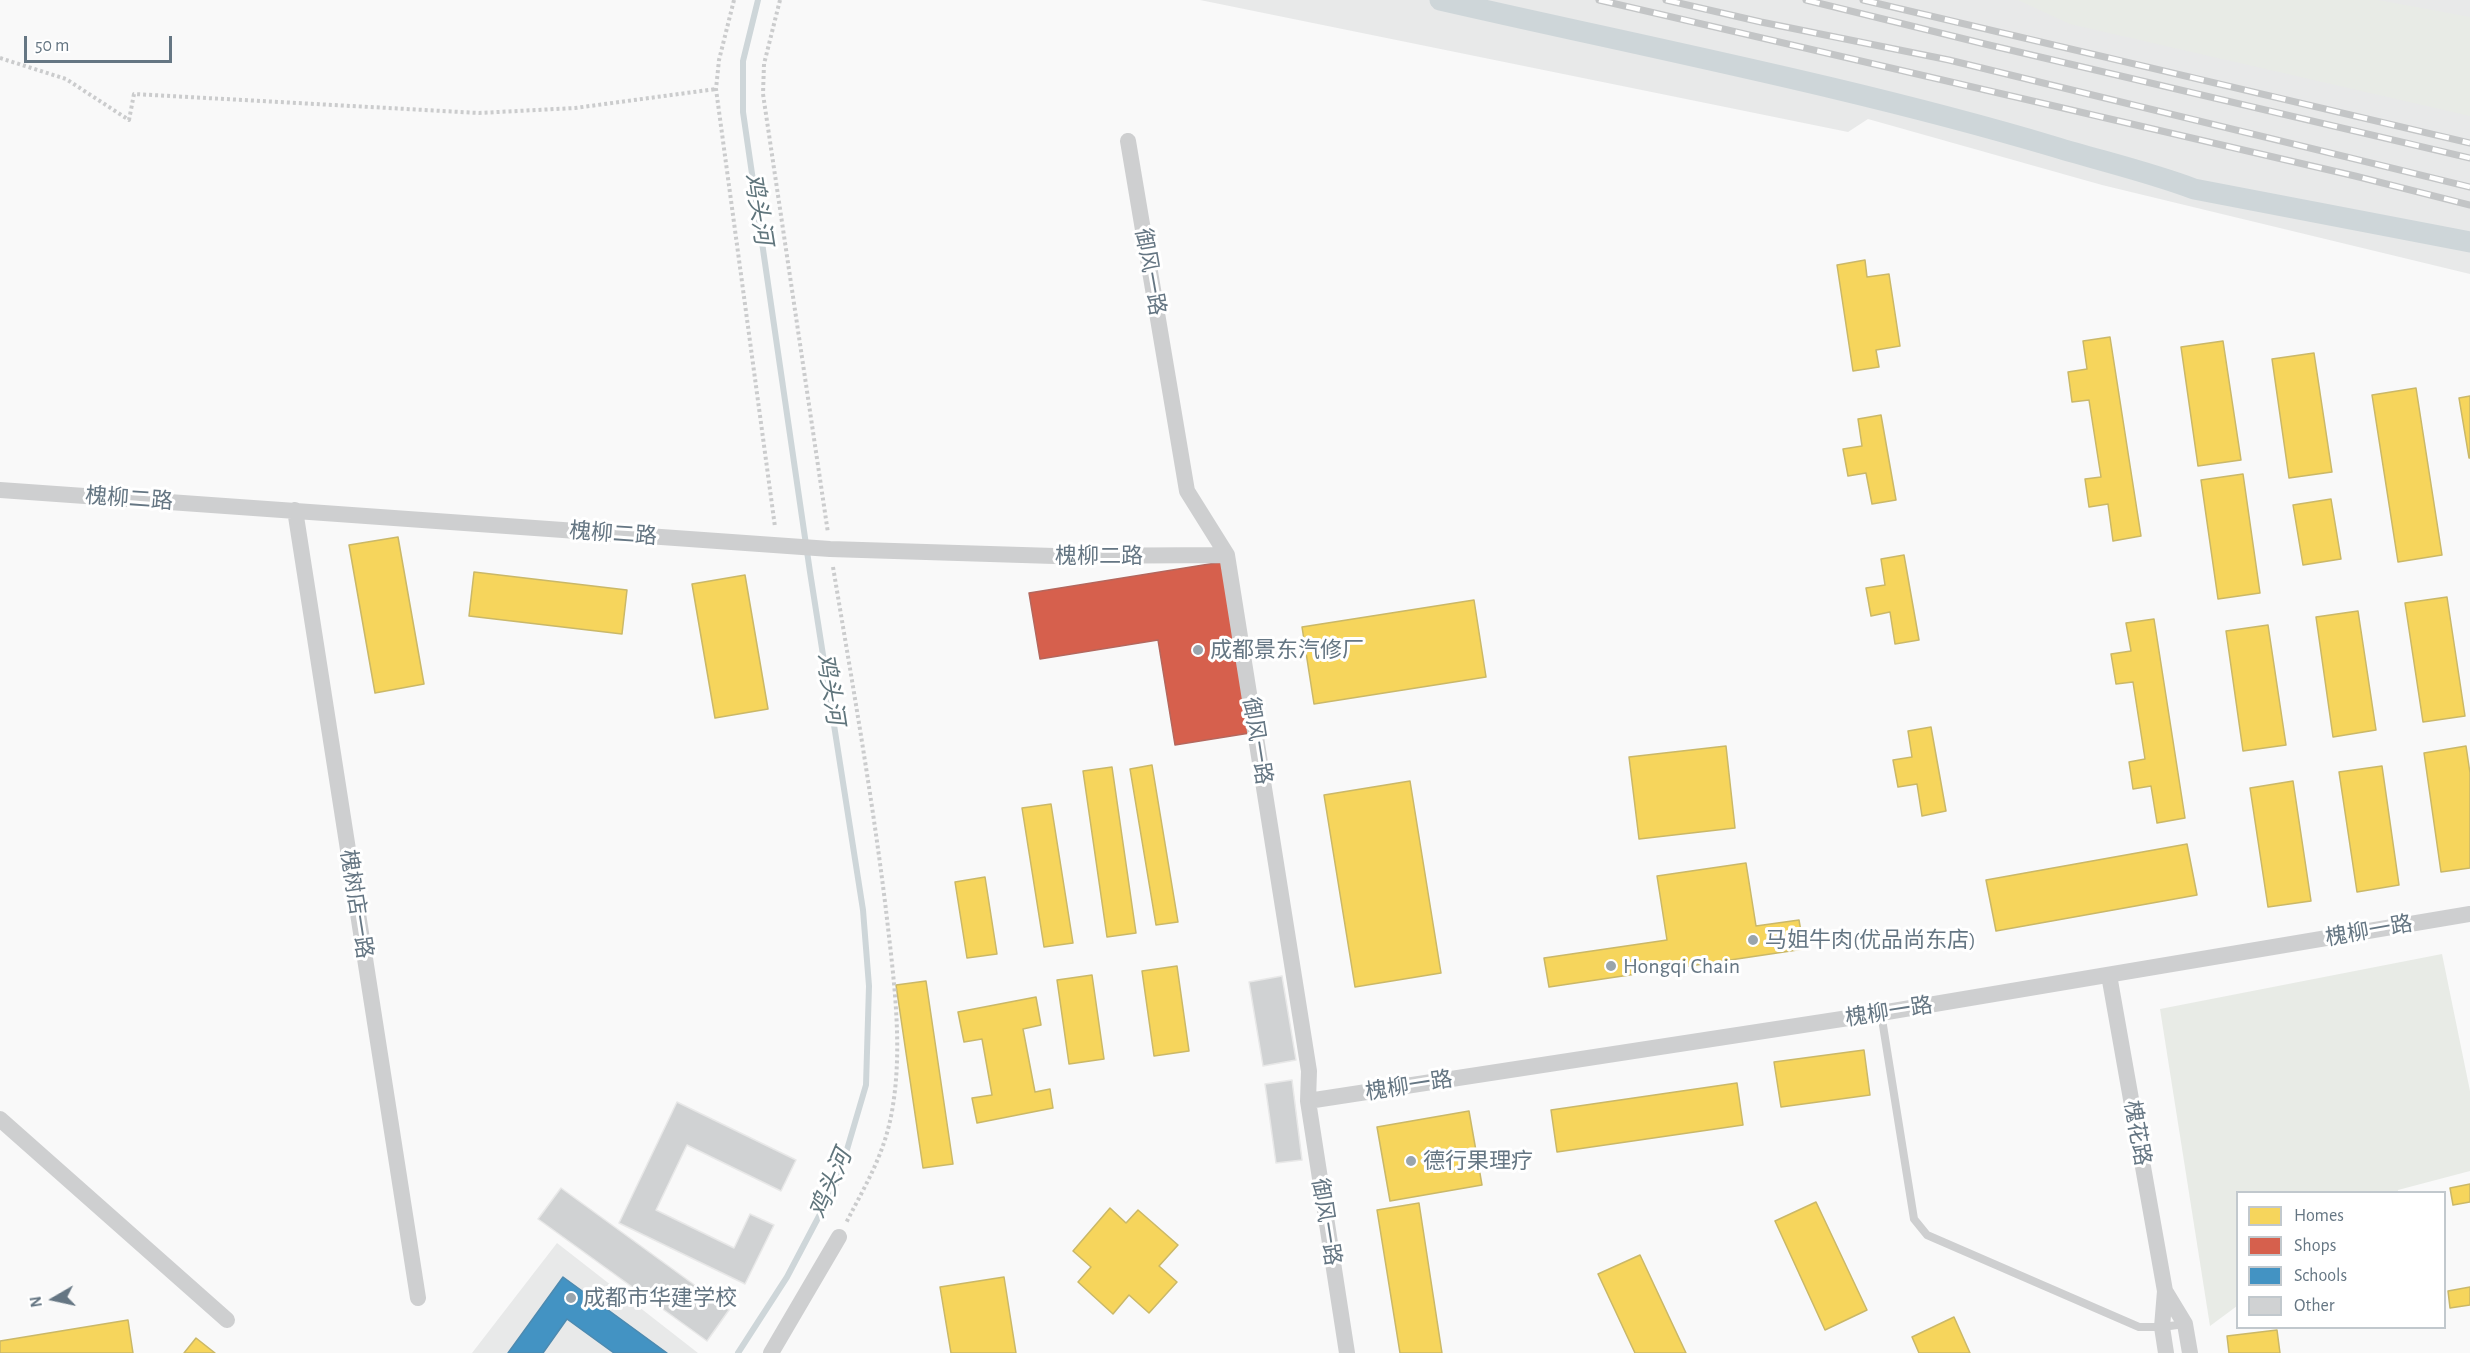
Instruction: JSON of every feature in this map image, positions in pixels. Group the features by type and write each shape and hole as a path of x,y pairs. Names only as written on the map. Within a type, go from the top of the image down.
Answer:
{"street":[{"name":"御风一路","path":"1128,141 1187,491 1227,555 1309,1071 1308,1101 1347,1353"},
{"name":"槐柳二路","path":"0,490 830,549 1054,556 1227,555"},
{"name":"槐树店一路","path":"295,510 417,1298"},
{"name":"槐柳一路","path":"1308,1101 1881,1013 2470,914"},
{"name":"槐花路","path":"2109,975 2165,1291 2162,1327 2166,1353"},
{"path":"0,1119 227,1320"},
{"path":"771,1353 839,1237"},
{"name":"槐花路","path":"2165,1291 2185,1324 2190,1353"}],"lane":[{"path":"1881,1013 1914,1219 1927,1235 2139,1327 2185,1324"}],"path":[{"path":"734,0 719,60 716,89 777,546"},
{"path":"780,0 764,63 763,94 830,549 878,848 890,946 896,1037 893,1104 881,1156 839,1237"},
{"path":"0,58 66,79 129,120 134,94 479,113 575,108 716,89"}],"shaded area":[{"path":"1200,0 2470,0 2470,274 2102,185 1868,119 1848,132"},
{"path":"2018,0 2378,0 2470,17 2470,116 2070,24"},
{"path":"2442,954 2470,1091 2470,1171 2398,1191 2236,1191 2236,1307 2210,1326 2160,1009"},
{"name":"成都市华建学校","path":"557,1243 698,1353 472,1353"}],"building: Homes":[{"path":"1865,260 1867,277 1889,274 1900,346 1876,350 1879,367 1853,371 1837,265"},
{"path":"2110,337 2141,536 2113,541 2108,504 2089,507 2085,479 2101,477 2089,400 2072,402 2068,372 2087,369 2083,341"},
{"path":"2223,341 2241,460 2198,466 2181,347"},
{"path":"2314,353 2332,472 2289,478 2272,359"},
{"path":"2416,388 2442,555 2398,562 2372,395"},
{"path":"2470,396 2470,458 2469,458 2459,398"},
{"path":"1881,415 1896,500 1872,504 1866,473 1848,476 1843,449 1862,446 1858,419"},
{"path":"2243,474 2260,593 2218,599 2201,480"},
{"path":"2331,499 2341,559 2303,565 2293,505"},
{"path":"398,537 424,684 375,693 349,545"},
{"path":"1904,555 1919,640 1895,644 1890,612 1871,616 1866,588 1885,585 1881,559"},
{"path":"474,572 627,590 622,634 469,616"},
{"path":"745,575 768,709 715,718 692,584"},
{"path":"2447,597 2465,716 2423,722 2405,603"},
{"path":"1474,600 1486,677 1314,704 1302,627"},
{"path":"2358,611 2376,730 2333,737 2316,617"},
{"path":"2154,619 2185,818 2157,823 2151,786 2133,789 2129,762 2145,759 2133,682 2116,684 2111,654 2131,651 2126,623"},
{"path":"2268,625 2286,745 2243,751 2226,631"},
{"path":"1931,727 1946,811 1922,816 1917,784 1898,787 1893,760 1912,757 1908,731"},
{"path":"1726,746 1735,828 1639,839 1629,757"},
{"path":"2466,746 2470,773 2470,868 2441,872 2424,753"},
{"path":"1152,765 1178,922 1156,925 1130,769"},
{"path":"2382,766 2399,885 2357,892 2339,772"},
{"path":"1112,767 1136,933 1107,937 1083,771"},
{"path":"1410,781 1441,973 1355,987 1324,795"},
{"path":"2293,781 2311,901 2268,907 2250,788"},
{"path":"1051,804 1073,943 1044,947 1022,808"},
{"path":"2187,844 2197,895 1996,931 1986,880"},
{"path":"1746,863 1756,926 1799,920 1804,949 1549,987 1544,958 1667,940 1657,876"},
{"path":"985,877 997,954 967,958 955,882"},
{"path":"1177,966 1189,1051 1154,1056 1142,971"},
{"path":"1092,975 1104,1059 1069,1064 1057,980"},
{"path":"926,981 953,1164 923,1168 896,985"},
{"path":"1036,997 1041,1025 1023,1029 1035,1092 1050,1089 1053,1108 977,1123 972,1098 992,1095 982,1039 964,1042 958,1012"},
{"path":"1864,1050 1870,1095 1781,1107 1774,1062"},
{"path":"1737,1083 1743,1125 1557,1152 1551,1110"},
{"path":"1469,1111 1482,1185 1390,1201 1377,1127"},
{"path":"2470,1184 2470,1202 2453,1205 2450,1188"},
{"path":"1816,1202 1867,1310 1825,1330 1775,1221"},
{"path":"1419,1203 1442,1353 1400,1353 1377,1210"},
{"path":"1110,1208 1126,1223 1138,1210 1178,1245 1159,1266 1177,1282 1149,1313 1129,1295 1113,1314 1078,1282 1091,1267 1073,1251"},
{"path":"1640,1255 1686,1353 1635,1353 1598,1274"},
{"path":"1004,1277 1016,1353 951,1353 940,1287"},
{"path":"2470,1287 2470,1305 2450,1308 2448,1291"},
{"path":"1954,1317 1970,1353 1919,1353 1912,1337"},
{"path":"128,1320 133,1353 0,1353 0,1341"},
{"path":"2277,1330 2280,1353 2229,1353 2227,1336"},
{"path":"196,1338 215,1353 184,1353"}],"building: Shops":[{"name":"成都景东汽修厂","path":"1222,562 1250,733 1175,745 1158,640 1040,659 1029,593"}],"building: Schools":[{"path":"563,1277 667,1353 614,1353 567,1319 543,1353 508,1353"}],"building: Other":[{"path":"1282,976 1296,1060 1263,1066 1249,982"},
{"path":"1292,1080 1302,1160 1276,1163 1265,1084"},
{"path":"677,1102 796,1160 781,1191 687,1145 656,1210 734,1248 750,1214 774,1225 745,1284 619,1223"},
{"path":"561,1188 729,1310 707,1341 538,1219"}],"waterway":[{"name":"鸡头河","path":"738,1353 787,1277 838,1180 866,1085 869,986 863,910 810,572 743,112 743,61 758,0"},
{"path":"1440,0 1903,105 2160,177 2194,189 2470,242"}],"railway":[{"path":"1599,0 2355,176 2470,205"},
{"path":"1666,0 1761,22 1949,60 2470,187"},
{"path":"1806,0 2470,158"},
{"path":"1863,0 2470,143"}],"place":[{"name":"成都景东汽修厂","path":"1198,650"},
{"name":"马姐牛肉(优品尚东店)","path":"1753,940"},
{"name":"Hongqi Chain","path":"1611,966"},
{"name":"德行果理疗","path":"1411,1161"},
{"name":"成都市华建学校","path":"571,1298"}]}
